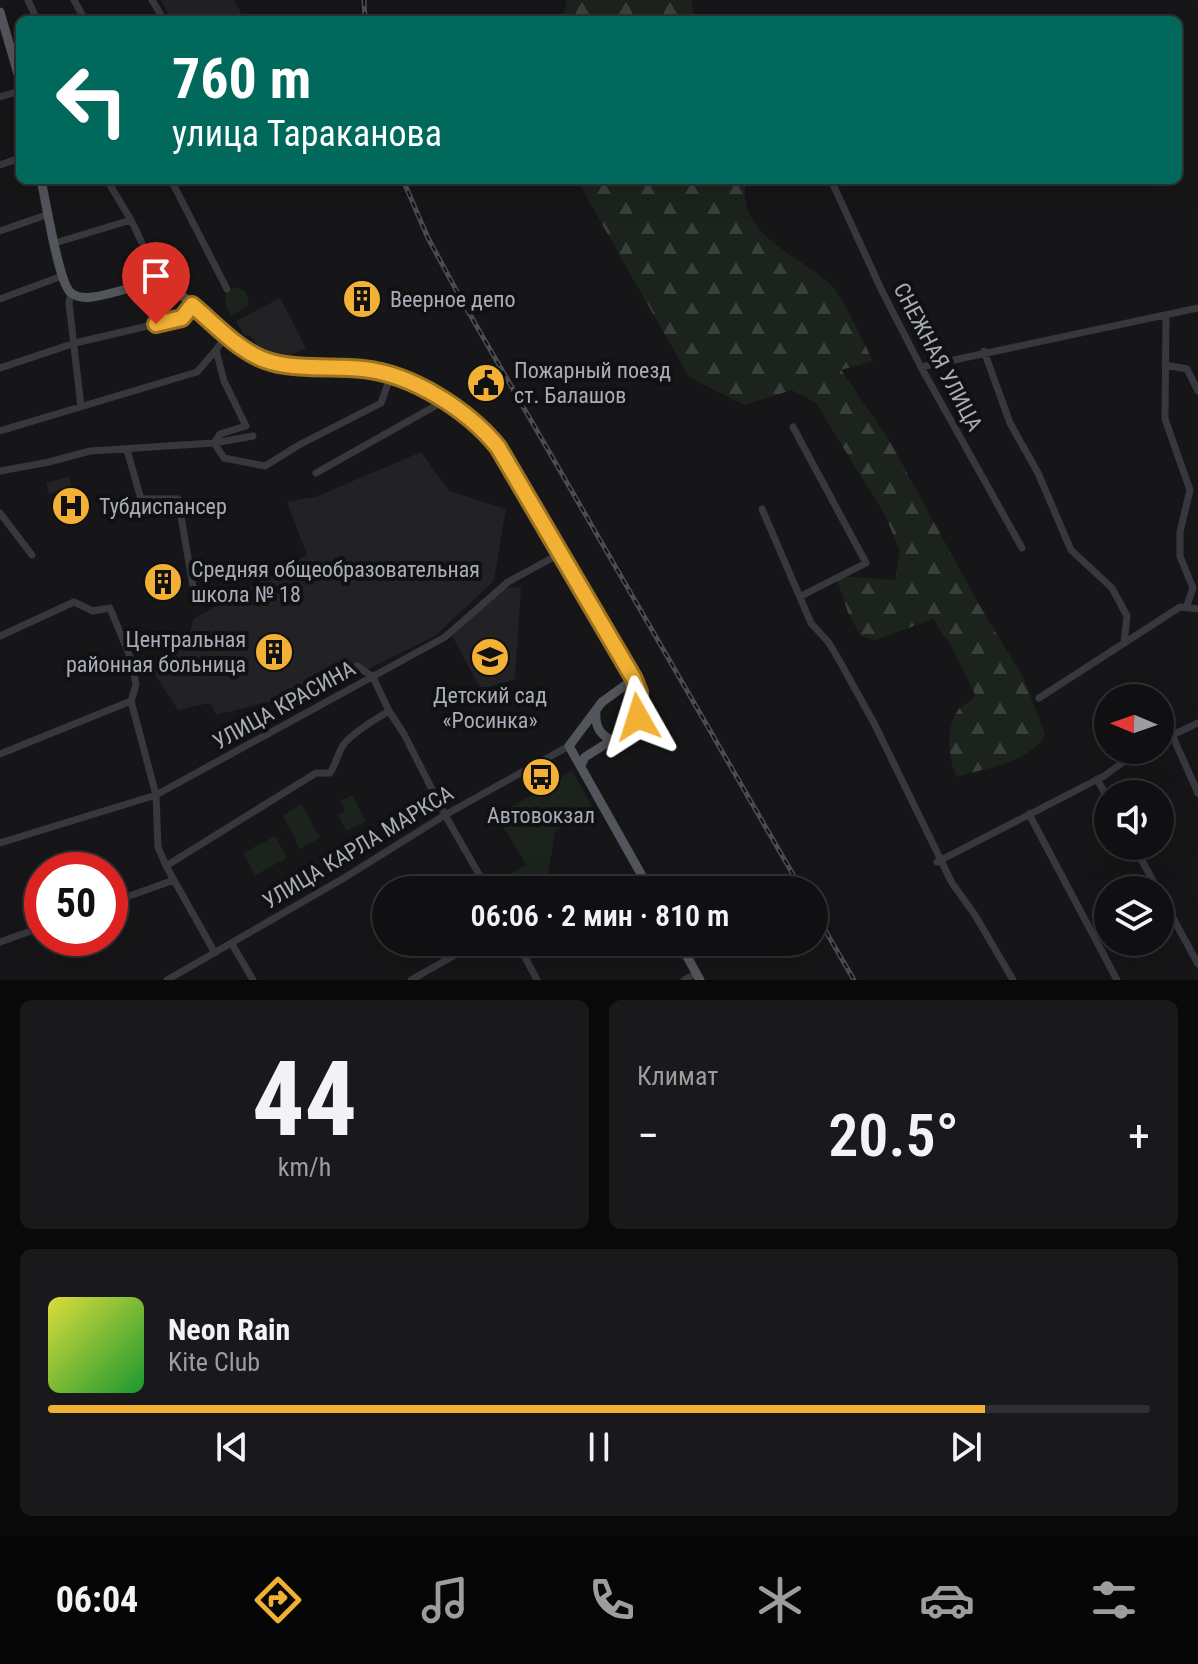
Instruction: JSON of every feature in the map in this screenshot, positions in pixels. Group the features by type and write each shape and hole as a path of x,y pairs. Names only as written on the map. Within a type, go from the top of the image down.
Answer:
{"main road":[{"path":"1,18 16,68"},
{"path":"42,184 62,276 71,292 80,297 92,297 137,285 163,287 192,305 256,356 273,363 365,369 391,375 444,401 474,421 498,447 639,692 638,717 634,726 585,757 581,765"},
{"path":"634,679 602,702 569,746 642,876"},
{"path":"596,710 595,722 601,735 611,740"},
{"path":"687,956 698,976"}],"street":[{"path":"109,184 131,220 163,287"},
{"path":"173,184 227,289"},
{"name":"СНЕЖНАЯ УЛИЦА","path":"833,184 921,367 1022,548"},
{"path":"0,231 49,214"},
{"path":"55,243 131,220"},
{"path":"0,299 62,276"},
{"path":"71,292 69,303 81,407"},
{"path":"0,368 75,343 182,318 192,305"},
{"path":"921,367 1198,308"},
{"path":"1166,315 1165,419 1190,490 1180,532 1180,556 1193,588 1186,608"},
{"path":"0,431 197,372 227,334"},
{"path":"214,443 220,434 246,426 224,381 216,350"},
{"path":"984,352 1010,423 1038,473 1071,550 1112,588 1127,616 1124,643"},
{"path":"1165,365 1187,369 1198,391"},
{"path":"214,443 224,458 265,466 381,403 391,375"},
{"path":"316,473 444,401"},
{"path":"793,427 866,563 801,596"},
{"path":"0,471 90,451 214,443 253,436"},
{"path":"127,450 141,499 178,499 195,598"},
{"path":"762,509 811,623 839,660 952,883 975,915 1013,980"},
{"path":"0,513 32,555"},
{"name":"УЛИЦА КРАСИНА","path":"0,843 156,795 445,637 508,582 561,553"},
{"path":"0,636 74,602 93,611 110,608 131,659 136,685 131,701 156,795 158,847 215,953"},
{"path":"1039,698 1180,607 1198,609"},
{"path":"357,666 373,677 480,876"},
{"path":"0,754 131,701"},
{"path":"166,866 316,773 330,773 339,759 341,746 389,711"},
{"path":"1174,736 1198,723"},
{"path":"1174,739 1198,793"},
{"name":"УЛИЦА КАРЛА МАРКСА","path":"167,980 445,815 569,746"},
{"path":"940,860 1097,779 1119,764"},
{"path":"1029,814 1117,980"},
{"path":"128,897 174,880"},
{"path":"1174,920 1198,964"},
{"path":"0,942 24,933"},
{"path":"232,944 253,980"},
{"path":"411,980 453,956"},
{"path":"524,956 537,980"},
{"path":"684,980 698,976"}],"shaded area":[{"path":"161,0 234,0 243,16 170,16"},
{"path":"280,298 306,348 284,358 258,347 251,336 244,335 236,321"},
{"path":"421,452 449,491 506,509 494,581 435,636 291,707 268,702 216,715 210,703 178,710 148,664 189,637 193,619 307,555 287,502 318,496"},
{"name":"Тубдиспансер","path":"69,477 80,518 69,521 60,491 49,494 46,483"},
{"name":"Детский сад «Росинка»","path":"521,587 515,679 481,689 452,636 506,588"}],"green space":[{"path":"567,0 692,0 693,16 563,16"},
{"path":"579,184 746,184 745,199 750,216 760,230 836,291 873,361 841,370 889,440 978,603 1023,677 1045,734 1038,744 1006,763 956,777 950,751 952,723 960,708 976,696 954,651 933,619 875,640 861,636 848,613 836,576 895,580 900,551 885,515 816,403 792,390 744,405 689,377"},
{"path":"236,287 245,291 249,300 247,307 231,316 225,303 226,293"},
{"path":"572,770 592,807 555,831 548,876 507,876 526,865 497,816"},
{"path":"352,795 366,821 347,831 338,815 345,811 340,801"},
{"path":"301,803 320,838 300,849 283,816"},
{"path":"275,836 287,858 255,875 243,853"}],"railway":[{"path":"364,0 365,16"},
{"path":"405,184 428,238 461,299 794,876"},
{"path":"828,935 854,980"}],"place":[{"name":"Веерное депо","path":"362,299"},
{"name":"Пожарный поезд ст. Балашов","path":"486,383"},
{"name":"Тубдиспансер","path":"71,506"},
{"name":"Средняя общеобразовательная школа № 18","path":"163,582"},
{"name":"Центральная районная больница","path":"274,652"},
{"name":"Детский сад «Росинка»","path":"490,657"},
{"name":"Автовокзал","path":"541,777"}],"route":[{"path":"156,324 182,318 192,305 245,349 273,363 384,373 402,379 465,413 483,428 498,447 617,646 639,692 638,717"}]}
